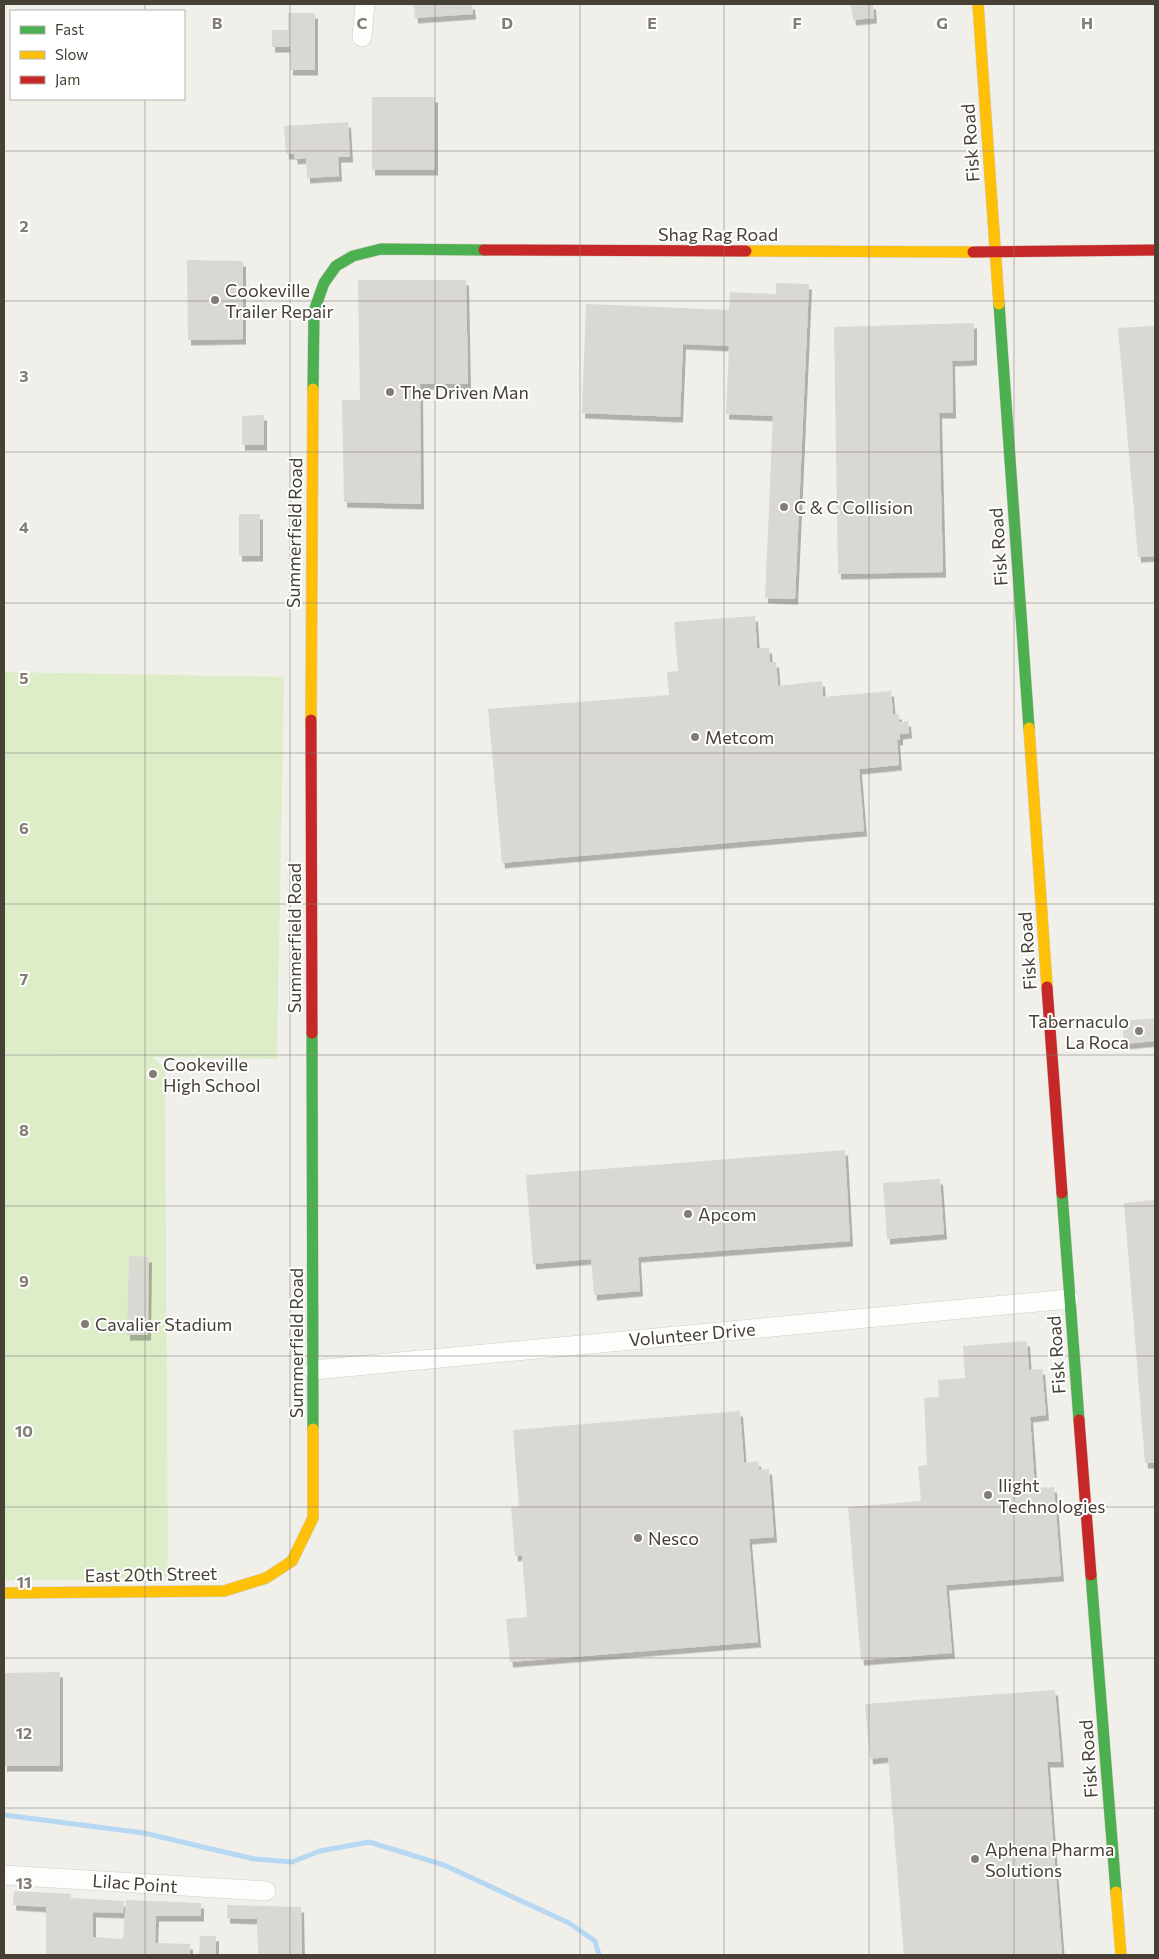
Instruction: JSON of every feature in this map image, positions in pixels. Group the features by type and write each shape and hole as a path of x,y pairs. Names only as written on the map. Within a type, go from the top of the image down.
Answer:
{"street":[{"path":"362,36 365,4"},
{"name":"Fisk Road","path":"978,4 994,252 1070,1299 1121,1955"},
{"name":"Shag Rag Road","path":"314,311 321,285 335,265 354,254 381,249 994,252 1155,250"},
{"name":"Summerfield Road","path":"292,1561 313,1518 311,664 314,311"},
{"name":"Volunteer Drive","path":"314,1370 1070,1299"},
{"name":"East 20th Street","path":"4,1593 224,1591 266,1578 292,1561"},
{"name":"Lilac Point","path":"4,1875 266,1891"}],"green space":[{"name":"Cookeville High School","path":"4,672 284,677 277,1059 152,1057 165,1068 168,1580 4,1580 4,1055 79,1055 4,1054"}],"building":[{"path":"414,4 472,4 473,14 415,18"},
{"path":"851,4 873,4 874,18 853,20"},
{"path":"288,13 315,13 315,70 290,70 290,47 272,47 272,30 288,30"},
{"path":"372,97 435,97 435,170 372,170"},
{"path":"348,122 350,157 338,157 339,176 307,178 306,158 295,159 294,154 286,154 284,126"},
{"name":"Cookeville Trailer Repair","path":"187,260 243,261 243,339 188,340"},
{"name":"The Driven Man","path":"358,280 466,280 468,384 420,384 421,504 344,502 342,400 360,400"},
{"name":"C & C Collision","path":"776,283 809,284 795,599 765,598 773,416 726,414 729,346 683,344 680,417 582,413 586,304 729,310 730,292 776,294"},
{"path":"974,323 974,360 952,361 953,413 939,413 943,572 838,574 834,327"},
{"path":"1155,326 1155,556 1138,557 1118,328"},
{"path":"264,415 264,445 242,445 242,416"},
{"path":"239,514 260,514 260,556 239,556"},
{"name":"Metcom","path":"755,616 757,648 769,648 770,662 776,662 778,686 822,681 823,697 891,691 893,714 899,714 899,722 908,721 909,733 900,734 900,740 897,740 899,765 859,769 864,831 502,863 488,709 669,695 667,672 678,671 674,622"},
{"name":"Tabernaculo La Roca","path":"1155,1018 1155,1041 1124,1044 1122,1021"},
{"name":"Apcom","path":"845,1150 850,1241 638,1257 640,1291 594,1295 591,1259 533,1264 526,1175"},
{"path":"940,1179 944,1234 887,1239 883,1183"},
{"path":"1155,1200 1155,1463 1145,1463 1124,1203"},
{"path":"129,1256 149,1257 148,1335 127,1335"},
{"name":"Ilight Technologies","path":"1027,1341 1029,1370 1042,1369 1046,1415 1030,1417 1035,1488 1054,1487 1061,1576 946,1585 952,1653 861,1660 848,1507 921,1501 918,1466 927,1465 924,1398 939,1397 938,1380 965,1378 963,1346"},
{"name":"Nesco","path":"740,1411 744,1463 758,1461 759,1470 769,1469 774,1537 749,1539 758,1642 510,1662 506,1619 527,1617 522,1555 515,1556 511,1507 519,1506 513,1430"},
{"path":"60,1672 60,1766 4,1766 4,1673"},
{"name":"Aphena Pharma Solutions","path":"1055,1690 1061,1762 1047,1762 1062,1955 904,1955 888,1757 870,1759 865,1704"},
{"path":"14,1891 71,1894 71,1898 124,1901 123,1913 93,1912 93,1937 123,1939 126,1900 201,1903 201,1916 156,1916 155,1943 190,1944 190,1955 46,1955 46,1907 13,1905"},
{"path":"227,1905 301,1907 302,1955 258,1955 257,1919 227,1918"},
{"path":"200,1936 216,1936 216,1955 199,1955"}],"waterway":[{"path":"4,1815 144,1833 254,1859 292,1862 320,1851 369,1842 444,1865 569,1923 595,1941 599,1955"}],"traffic: fast":[{"path":"313,389 314,311 324,283 336,266 353,256 381,249 484,250"},
{"path":"999,304 1029,728"},
{"path":"312,1033 313,1429"},
{"path":"1062,1193 1079,1420"},
{"path":"1091,1575 1116,1892"}],"traffic: slow":[{"path":"978,4 999,304"},
{"path":"746,251 973,252"},
{"path":"311,720 313,389"},
{"path":"1029,728 1047,987"},
{"path":"4,1593 224,1591 266,1578 292,1561 313,1518 313,1429"},
{"path":"1116,1892 1121,1955"}],"traffic: jam":[{"path":"484,250 746,251"},
{"path":"973,252 1155,250"},
{"path":"311,720 312,1033"},
{"path":"1047,987 1062,1193"},
{"path":"1079,1420 1091,1575"}],"place":[{"name":"Cookeville Trailer Repair","path":"215,300"},
{"name":"The Driven Man","path":"390,392"},
{"name":"C & C Collision","path":"784,507"},
{"name":"Metcom","path":"695,737"},
{"name":"Tabernaculo La Roca","path":"1139,1031"},
{"name":"Cookeville High School","path":"153,1074"},
{"name":"Apcom","path":"688,1214"},
{"name":"Cavalier Stadium","path":"85,1324"},
{"name":"Ilight Technologies","path":"988,1495"},
{"name":"Nesco","path":"638,1538"},
{"name":"Aphena Pharma Solutions","path":"975,1859"}]}
